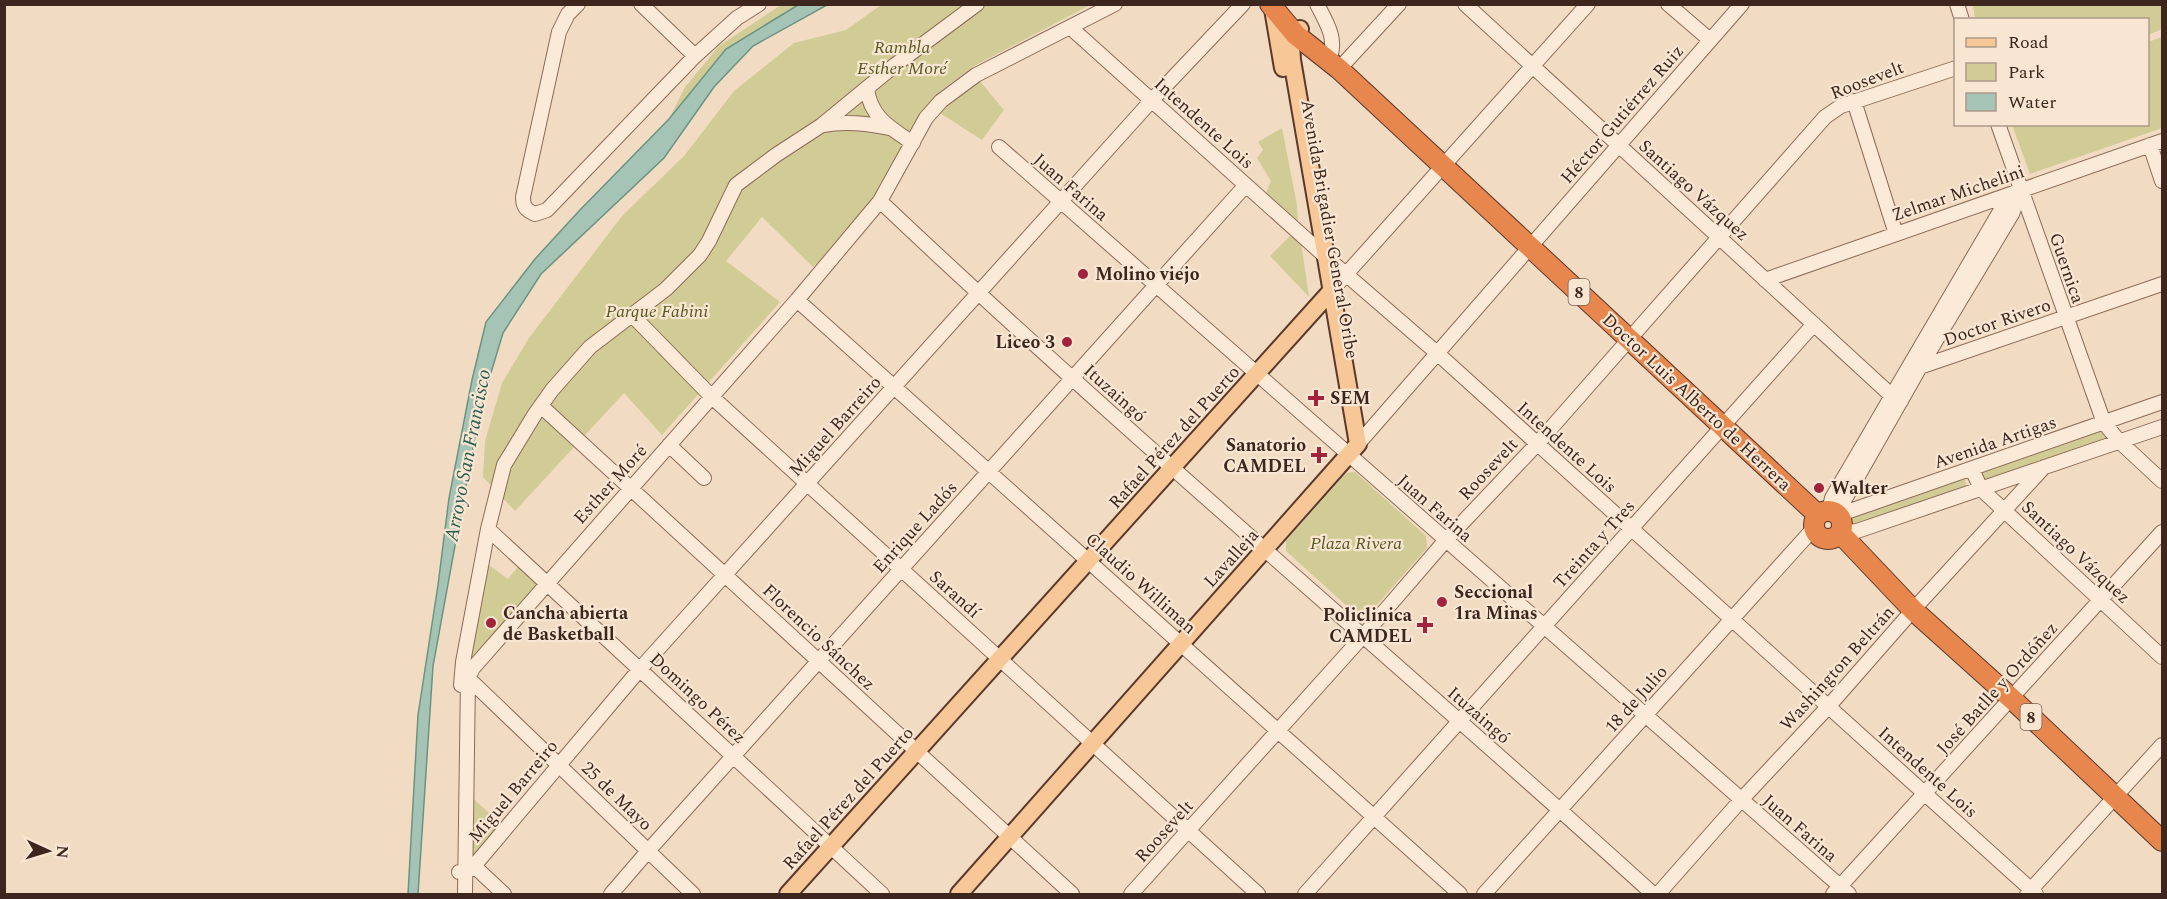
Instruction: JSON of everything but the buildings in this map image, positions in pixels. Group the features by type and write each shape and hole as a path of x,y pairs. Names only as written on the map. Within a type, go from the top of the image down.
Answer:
{"highway":[{"name":"Doctor Luis Alberto de Herrera","path":"1275,6 1298,32 1724,427 1831,523 1898,596 2011,698 2163,841"}],"main road":[{"name":"Avenida Brigadier General Oribe","path":"1275,6 1326,257 1328,295 1353,450"},
{"name":"Avenida Brigadier General Oribe","path":"1298,32 1291,43 1292,90 1313,246 1328,295"},
{"name":"Rafael Pérez del Puerto","path":"788,894 1089,561 1171,466 1328,295"},
{"name":"Lavalleja","path":"959,894 1353,450"}],"street":[{"path":"578,4 568,14 558,32 522,197 527,211 535,214 547,210 694,56 737,18 759,4"},
{"path":"641,4 694,56"},
{"path":"465,894 465,678 488,529 504,465 552,390 590,347 666,289 700,255 736,185 776,154 822,125 977,4"},
{"name":"Esther Moré","path":"465,678 797,300 880,201 926,118 941,101 976,75 1114,4"},
{"name":"Miguel Barreiro","path":"466,870 640,669 1152,100 1243,4"},
{"path":"1317,4 1333,37 1334,63"},
{"path":"1334,63 1399,4"},
{"name":"Santiago Vázquez","path":"1465,4 1897,399"},
{"name":"Rafael Pérez del Puerto","path":"1328,295 1588,4"},
{"path":"1668,4 1710,40"},
{"name":"Héctor Gutiérrez Ruiz","path":"1531,247 1742,4"},
{"name":"Intendente Lois","path":"1071,28 1313,246 1437,353 1926,794 2032,893"},
{"name":"Roosevelt","path":"1131,894 1363,636 1445,541 1537,444 1721,238 1825,117 1840,106 1954,69"},
{"path":"867,88 868,102 874,112 889,128 912,143"},
{"path":"1854,101 1896,234"},
{"path":"822,125 852,122 889,128"},
{"name":"Guernica","path":"1999,126 2104,423 2119,441 2163,481"},
{"path":"2156,143 2163,181"},
{"name":"Zelmar Michelini","path":"1765,280 2156,143"},
{"name":"Juan Farina","path":"999,147 1256,374 1353,450 1445,541 1741,800 1841,892"},
{"name":"Enrique Ladós","path":"611,894 1246,185"},
{"name":"18 de Julio","path":"1484,894 1732,620 1831,523 1916,364 1967,278 2002,208 2021,190"},
{"name":"Ituzaingó","path":"880,201 1072,379 1561,810 1653,894"},
{"name":"Lavalleja","path":"1353,450 1531,247"},
{"name":"Doctor Rivero","path":"1916,364 2163,284"},
{"name":"Claudio Williman","path":"797,300 1460,894"},
{"name":"Sarandí","path":"632,315 712,397 1258,894"},
{"name":"Treinta y Tres","path":"1305,894 1814,324"},
{"name":"Avenida Artigas","path":"1831,523 1972,469 2163,402"},
{"name":"Florencio Sánchez","path":"541,406 1072,894"},
{"path":"1831,523 1857,531 2163,427"},
{"path":"669,445 704,478"},
{"name":"Washington Beltrán","path":"1658,894 2044,467"},
{"name":"Santiago Vázquez","path":"1972,469 1981,489 2163,657"},
{"name":"Domingo Pérez","path":"488,529 882,894"},
{"name":"José Batlle y Ordóñez","path":"1841,892 2011,698 2163,532"},
{"name":"25 de Mayo","path":"465,678 693,894"},
{"path":"2032,893 2115,796 2163,745"},
{"path":"458,894 466,870"},
{"path":"466,870 504,894"}],"green space":[{"path":"781,5 798,5 726,49 669,119 685,87 719,46"},
{"name":"Parque Fabini","path":"881,5 1090,5 976,65 940,91 923,114 878,194 834,247 813,267 762,217 726,261 780,302 662,435 624,393 515,511 483,477 485,441 502,383 529,338 622,216 684,156 734,91 794,43 846,30"},
{"path":"1973,5 2162,5 2162,29 2149,35 2149,18 1975,18"},
{"path":"2162,37 2162,128 2030,174 2012,126 2149,126 2149,42"},
{"path":"979,80 1004,110 982,140 940,113"},
{"path":"1282,128 1297,205 1297,223 1264,198 1271,181 1257,158 1263,150 1258,142"},
{"path":"1290,236 1301,242 1309,297 1270,256"},
{"path":"2101,430 2109,435 2108,440 1984,482 1981,473 1984,471"},
{"name":"Plaza Rivera","path":"1355,472 1426,536 1427,548 1367,616 1358,616 1286,551 1286,541 1346,473"},
{"path":"1960,477 1965,479 1965,490 1855,528 1852,525 1851,516"},
{"name":"Cancha abierta de Basketball","path":"486,563 508,579 518,567 539,582 536,590 466,670"},
{"path":"471,797 502,824 473,857 469,854"}],"water":[{"name":"Arroyo San Francisco","path":"798,5 827,5 753,46 714,87 664,158 541,274 503,333 480,409 433,666 418,894 408,894 418,715 449,498 486,322 535,259 669,119 726,49"}],"place":[{"name":"Molino viejo","path":"1083,274"},
{"name":"Liceo 3","path":"1067,342"},
{"name":"SEM","path":"1316,398"},
{"name":"Sanatorio CAMDEL","path":"1319,455"},
{"name":"Walter","path":"1819,488"},
{"name":"Seccional 1ra Minas","path":"1442,602"},
{"name":"Cancha abierta de Basketball","path":"491,623"},
{"name":"Policlinica CAMDEL","path":"1425,625"}],"park label":[{"name":"Rambla Esther Moré","path":"902,57"}]}
